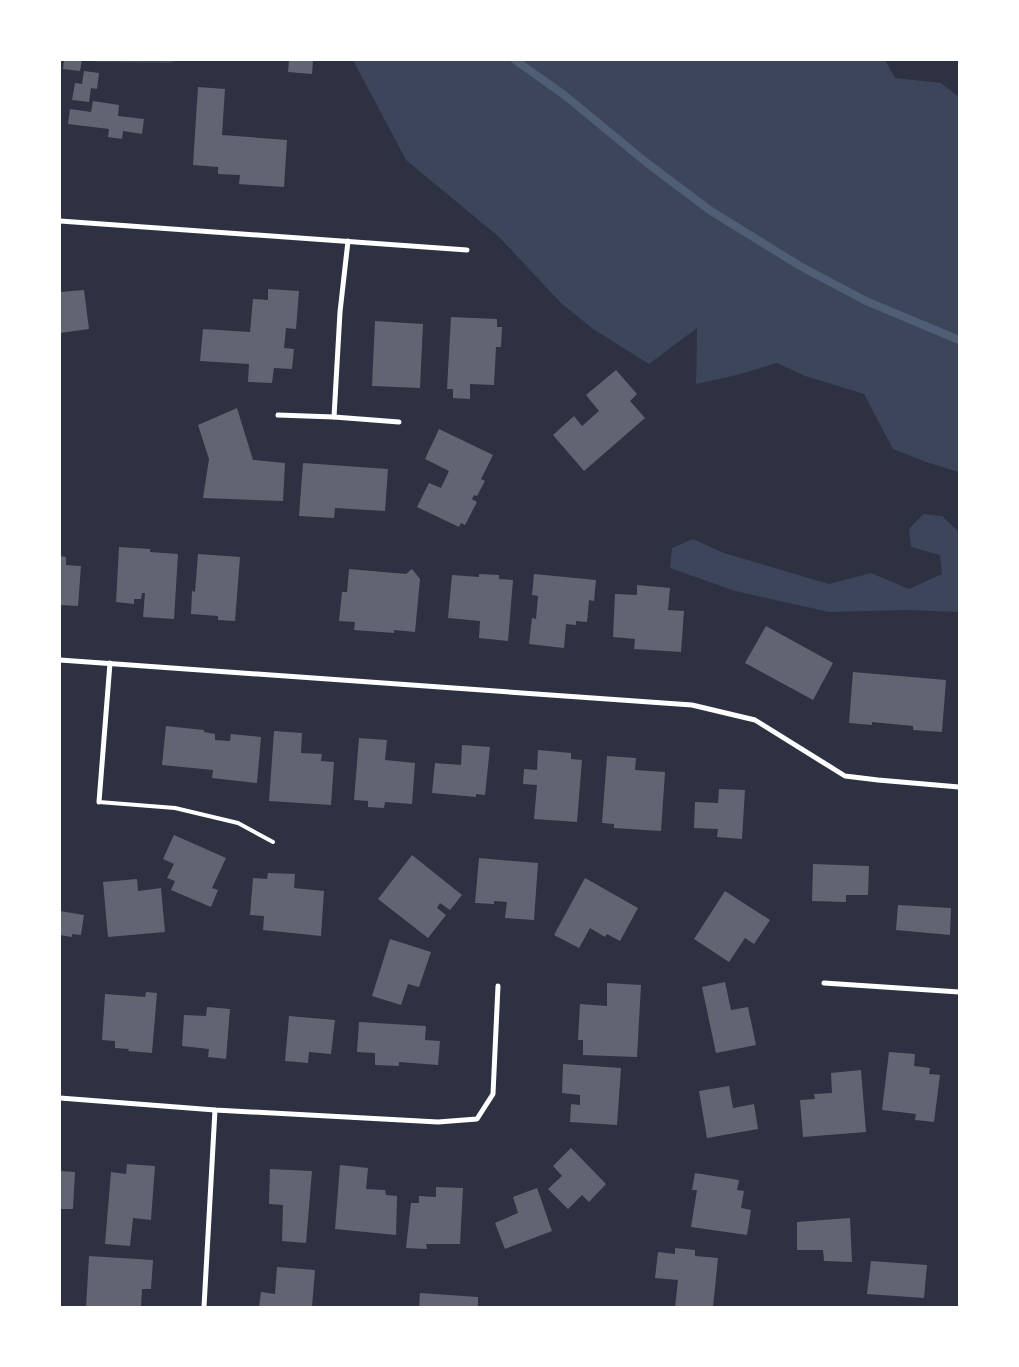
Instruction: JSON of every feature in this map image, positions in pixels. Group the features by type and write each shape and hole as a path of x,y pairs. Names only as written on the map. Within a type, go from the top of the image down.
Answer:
{"street":[{"path":"60,221 467,250"},
{"path":"334,417 340,312 348,242"},
{"path":"278,414 399,422"},
{"path":"60,660 692,705 755,720 845,776 959,787"},
{"path":"99,802 110,663"},
{"path":"824,983 959,992"},
{"path":"60,1098 215,1110 438,1122 477,1119 492,1094 498,986"},
{"path":"204,1307 215,1110"}],"lane":[{"path":"99,802 184,810 238,823 273,842"}],"shaded area":[{"path":"91,60 179,60 170,63 96,62"},
{"path":"353,60 885,60 895,78 941,83 959,97 959,472 893,449 864,394 805,376 777,363 737,375 696,384 697,328 649,364 593,329 561,303 499,237 406,160"},
{"path":"923,514 942,516 959,532 959,612 908,610 829,612 735,591 670,568 672,548 693,539 724,553 829,584 871,573 909,589 942,574 940,555 911,547 909,529"}],"building":[{"path":"64,60 82,60 80,71 63,69"},
{"path":"289,60 313,60 312,74 288,72"},
{"path":"84,71 99,73 97,89 91,88 89,102 72,100 75,83 82,84"},
{"path":"198,87 225,89 222,135 287,140 284,187 239,184 240,175 218,174 218,167 193,165"},
{"path":"93,101 119,105 118,116 144,119 142,134 123,131 122,139 108,137 109,129 68,124 70,109 91,112"},
{"path":"268,289 299,291 296,329 286,328 284,348 294,349 292,369 274,368 272,383 248,382 249,364 200,361 203,329 250,332 253,299 268,300"},
{"path":"84,290 89,329 60,333 60,292"},
{"path":"451,317 497,319 497,327 502,327 501,347 496,347 494,385 470,384 470,399 453,398 453,389 447,389"},
{"path":"375,321 423,324 420,388 372,386"},
{"path":"616,370 637,394 630,401 645,418 584,471 553,435 574,416 582,426 599,411 586,395"},
{"path":"237,408 253,460 285,463 283,501 203,498 209,459 198,425"},
{"path":"439,429 493,455 481,479 485,481 477,496 474,495 472,499 477,502 465,525 461,523 459,527 417,507 429,483 441,488 449,471 425,459"},
{"path":"303,463 388,469 385,511 335,508 334,518 299,516"},
{"path":"119,547 150,549 150,552 178,554 174,619 143,617 145,593 142,593 141,599 134,599 134,604 116,602"},
{"path":"198,554 240,557 235,621 218,620 218,616 191,614 192,591 195,592"},
{"path":"60,556 66,557 66,565 81,566 78,606 60,605"},
{"path":"349,569 406,574 412,569 420,579 415,632 394,630 394,633 354,630 355,622 339,621 342,592 347,592"},
{"path":"479,574 499,575 499,579 513,580 508,641 479,638 480,621 448,618 452,575 479,577"},
{"path":"534,574 596,580 594,601 589,600 587,622 576,621 576,625 566,624 564,648 529,644 532,618 536,619 538,596 532,595"},
{"path":"637,585 670,588 668,610 684,611 681,652 634,649 635,639 613,637 615,594 637,595"},
{"path":"766,626 833,663 813,700 745,663"},
{"path":"853,672 946,680 942,732 913,730 913,726 872,722 872,725 849,723"},
{"path":"166,726 204,730 204,732 215,734 215,740 230,741 231,734 261,737 257,783 212,778 213,770 162,765"},
{"path":"274,731 302,733 301,753 322,754 321,761 334,762 331,805 269,801"},
{"path":"359,738 387,740 385,760 415,763 412,804 385,802 384,808 368,807 368,801 354,800"},
{"path":"462,745 490,747 485,795 476,794 476,797 432,793 435,763 461,765"},
{"path":"538,750 571,753 571,759 582,760 577,822 534,819 537,785 523,784 524,769 537,770"},
{"path":"607,756 636,758 635,770 665,772 661,831 614,828 614,824 602,823"},
{"path":"719,789 745,790 742,839 717,837 718,829 694,828 695,802 718,803"},
{"path":"174,835 226,858 212,888 218,890 211,907 171,890 175,881 167,878 174,864 163,859"},
{"path":"412,855 462,895 450,910 440,903 437,908 446,915 428,938 378,899"},
{"path":"479,858 538,863 534,920 505,918 507,902 494,901 494,904 475,903"},
{"path":"813,864 869,866 868,895 846,895 846,902 812,901"},
{"path":"268,873 295,874 294,888 324,891 321,936 263,930 264,916 250,915 253,878 267,879"},
{"path":"585,878 638,908 620,941 607,934 605,937 590,928 579,948 554,935"},
{"path":"137,879 138,891 161,888 165,932 108,937 103,882"},
{"path":"725,891 770,920 754,944 745,938 729,962 694,939"},
{"path":"898,905 951,908 950,935 896,930"},
{"path":"60,911 84,915 81,935 72,934 72,937 60,935"},
{"path":"390,939 431,952 419,987 408,984 401,1005 372,996"},
{"path":"725,982 731,1010 748,1007 756,1045 716,1053 702,987"},
{"path":"607,983 641,985 637,1057 583,1055 583,1040 578,1040 580,1004 607,1006"},
{"path":"146,992 157,993 152,1053 115,1048 115,1041 102,1040 105,994 145,997"},
{"path":"207,1007 230,1009 226,1059 208,1057 209,1049 182,1046 184,1015 206,1016"},
{"path":"289,1016 335,1020 331,1054 309,1052 308,1063 285,1061"},
{"path":"359,1022 426,1026 425,1040 440,1041 438,1065 399,1062 399,1066 375,1065 375,1053 357,1052"},
{"path":"889,1052 915,1054 914,1066 930,1068 929,1074 940,1075 934,1122 915,1120 916,1114 882,1110"},
{"path":"563,1064 621,1068 617,1125 570,1122 571,1104 580,1105 580,1095 562,1093"},
{"path":"861,1070 866,1132 803,1137 800,1100 815,1099 814,1094 832,1093 831,1073"},
{"path":"729,1086 733,1108 754,1104 758,1129 707,1138 699,1091"},
{"path":"571,1148 606,1184 589,1202 582,1195 568,1209 548,1189 562,1176 553,1166"},
{"path":"127,1164 155,1166 151,1220 133,1218 130,1246 105,1244 111,1172 126,1174"},
{"path":"340,1165 368,1168 366,1189 385,1190 386,1195 397,1196 396,1235 335,1229"},
{"path":"270,1169 312,1171 306,1243 282,1241 283,1205 269,1204"},
{"path":"60,1171 75,1172 73,1209 60,1209"},
{"path":"695,1173 739,1180 737,1190 744,1191 741,1208 751,1210 747,1235 691,1227 697,1190 692,1190"},
{"path":"436,1187 463,1188 460,1244 426,1244 427,1249 406,1248 411,1203 419,1203 419,1196 436,1197"},
{"path":"537,1188 552,1231 505,1249 495,1223 518,1213 513,1197"},
{"path":"850,1218 852,1262 824,1261 823,1250 797,1250 797,1222"},
{"path":"675,1248 695,1250 695,1256 718,1258 713,1307 675,1307 678,1280 655,1278 658,1252 675,1254"},
{"path":"89,1256 153,1260 151,1289 142,1289 141,1307 86,1307"},
{"path":"871,1261 927,1265 924,1298 867,1294"},
{"path":"277,1267 315,1270 312,1307 259,1307 261,1292 275,1294"},
{"path":"420,1293 478,1297 478,1307 419,1307"}],"waterway":[{"path":"515,60 563,94 647,163 711,211 800,266 866,301 959,340"}]}
